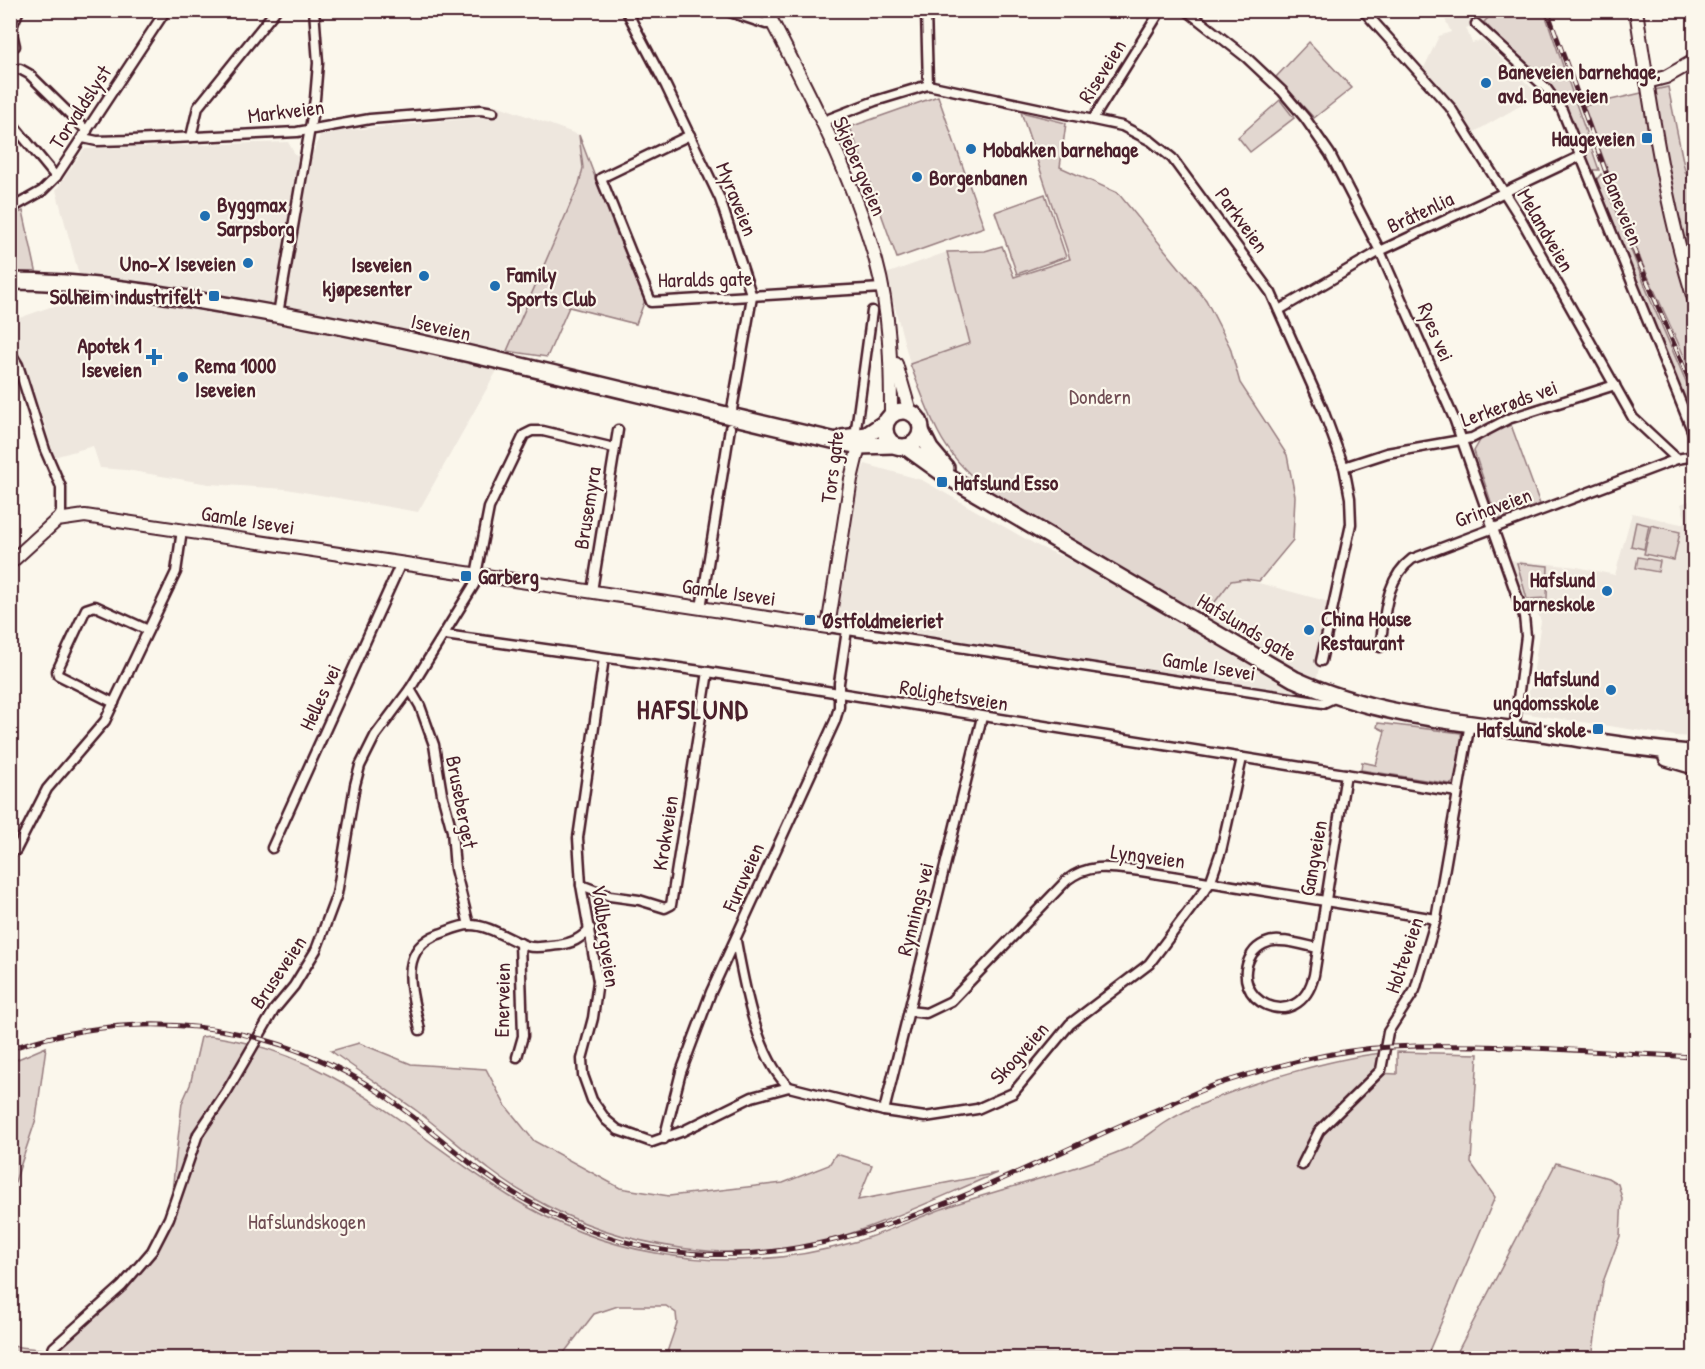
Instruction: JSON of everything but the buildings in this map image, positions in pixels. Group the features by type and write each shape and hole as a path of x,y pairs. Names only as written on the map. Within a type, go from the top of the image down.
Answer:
{"highway":[{"name":"Iseveien","path":"10,281 59,283 146,292 278,314 581,379 731,422 900,446"},
{"path":"900,411 910,412 919,420 921,431 916,441 900,446 885,433 889,419 900,411"},
{"name":"Iseveien","path":"858,441 889,419"},
{"name":"Hafslunds gate","path":"921,431 937,459 963,484"},
{"name":"Hafslunds gate","path":"900,446 1329,700 1608,744 1695,753"},
{"name":"Hafslunds gate","path":"1608,744 1695,766"}],"street":[{"path":"15,46 11,29 19,10"},
{"name":"Torvaldslyst","path":"10,209 42,191 56,177 166,10"},
{"path":"191,137 198,107 276,10"},
{"path":"278,314 310,130 318,63 314,10"},
{"path":"724,10 772,24"},
{"name":"Skjebergveien","path":"766,10 821,122 861,216 882,288 890,345 910,412"},
{"path":"926,10 928,86"},
{"name":"Riseveien","path":"1093,119 1161,10"},
{"name":"Ryes vei","path":"1186,10 1247,58 1282,91 1305,118 1330,154 1380,251 1462,440 1526,621 1514,730"},
{"name":"Melandveien","path":"1363,10 1450,107 1505,194 1634,418 1677,459"},
{"path":"1636,10 1675,231 1695,299"},
{"name":"Myraveien","path":"629,11 728,217 752,297 701,608"},
{"name":"Baneveien","path":"1476,24 1555,99 1581,156 1695,435"},
{"path":"1647,82 1666,76 1695,61"},
{"path":"10,70 20,69 29,74 85,134"},
{"name":"Parkveien","path":"821,122 899,92 928,86 1093,119 1134,130 1172,158 1256,270 1280,310 1323,410 1344,467 1350,498 1351,524 1321,661"},
{"name":"Markveien","path":"85,134 97,141 191,137 310,130 332,124 370,119 481,110 493,112"},
{"path":"10,121 56,177"},
{"name":"Haralds gate","path":"690,135 601,178 607,198 651,302 882,288"},
{"name":"Bråtenlia","path":"1280,310 1380,251 1505,194 1581,156"},
{"name":"Tors gate","path":"828,627 858,441 872,311"},
{"name":"Skjebergveien","path":"889,419 890,345"},
{"path":"10,352 18,365 45,450 61,487 61,512 57,520 10,563"},
{"name":"Lerkerøds vei","path":"1344,467 1388,453 1462,440 1508,419 1615,385"},
{"name":"Brusemyra","path":"592,591 618,430"},
{"name":"Bruseveien","path":"49,1359 54,1347 106,1301 142,1265 152,1251 169,1218 198,1134 227,1090 267,1021 316,951 338,894 352,798 360,766 375,736 410,689 474,585 489,508 524,435 532,431 543,431 614,448"},
{"path":"1677,459 1695,456"},
{"name":"Grinaveien","path":"1380,647 1389,593 1402,567 1423,553 1677,459"},
{"name":"Gamle Isevei","path":"57,520 85,516 115,519 847,630 1329,700"},
{"path":"16,850 46,789 100,729 114,703 176,572 182,530"},
{"name":"Helles vei","path":"272,848 401,562"},
{"path":"114,703 58,675 57,671 86,609 95,606 148,630"},
{"name":"Furuveien","path":"664,1138 681,1072 711,992 835,721 839,708 837,694 847,630"},
{"name":"Rolighetsveien","path":"445,635 708,672 1457,792"},
{"name":"Vollbergveien","path":"604,658 580,817 581,885 598,981 594,1018 582,1059 585,1082 600,1112 618,1130 644,1141 664,1138 752,1097 789,1086"},
{"name":"Krokveien","path":"581,885 610,896 639,900 665,908 671,905 708,672"},
{"name":"Bruseberget","path":"410,689 420,706 434,745 442,794 452,831 455,868 469,925"},
{"name":"Rynnings vei","path":"884,1111 982,717"},
{"name":"Holteveien","path":"1302,1166 1319,1131 1381,1070 1388,1032 1415,990 1436,919 1470,723"},
{"name":"Skogveien","path":"789,1086 884,1111 920,1117 949,1115 990,1105 1010,1095 1070,1024 1149,964 1210,883 1221,851 1242,758"},
{"name":"Gangveien","path":"1317,948 1280,940 1261,945 1254,951 1247,965 1246,981 1250,991 1261,1002 1274,1007 1287,1008 1298,1004 1312,983 1346,774"},
{"name":"Lyngveien","path":"909,1011 926,1013 951,1001 1067,880 1083,870 1106,867 1436,919"},
{"path":"420,1030 411,981 413,954 430,938 469,925 533,947 571,944 590,928"},
{"path":"736,941 762,1041 778,1076 789,1086"},
{"name":"Enerveien","path":"517,1057 523,1036 520,943"}],"shaded area":[{"path":"1446,11 1495,11 1484,22 1466,28 1472,43 1482,40 1539,95 1471,134 1456,109 1423,70 1439,36 1451,32 1443,15"},
{"path":"496,105 579,135 583,168 579,184 514,340 418,512 286,489 209,484 100,468 93,446 54,457 45,424 11,337 11,321 50,307 82,305 79,275 56,190 84,149 288,142 296,156 314,151 320,135 329,132 485,117"},
{"path":"947,252 970,344 910,364 886,274"},
{"path":"865,464 922,480 1040,547 1202,618 1231,581 1244,579 1333,603 1316,682 1310,698 1011,648 845,625 838,617 857,481"},
{"path":"1694,499 1694,737 1522,713 1532,682 1541,621 1537,612 1525,607 1509,560 1577,567 1615,575 1632,513 1681,524 1686,521 1681,504"}],"green space":[{"path":"1495,11 1544,11 1599,170 1587,170 1567,122 1546,88 1484,22"},
{"path":"1309,42 1352,88 1314,118 1276,77"},
{"path":"1668,87 1685,171 1694,192 1694,378 1642,263 1584,106"},
{"name":"Borgenbanen","path":"938,96 984,227 897,258 850,127"},
{"path":"1280,100 1294,118 1250,152 1238,137"},
{"name":"Dondern","path":"1021,112 1066,123 1060,167 1118,193 1206,300 1230,347 1240,383 1287,455 1295,496 1293,540 1259,581 1244,579 1231,581 1202,619 1123,572 1098,554 1019,512 973,477 959,463 938,432 910,364 970,343 947,252 985,251 1002,246 1014,277 1070,259"},
{"path":"579,135 645,300 636,324 569,307 547,357 507,351 579,184 583,168"},
{"path":"1601,174 1651,301 1694,400 1694,435 1593,184"},
{"path":"1045,194 1066,257 1017,274 995,212"},
{"path":"23,211 37,275 11,275 11,216"},
{"path":"1511,425 1540,504 1497,520 1474,451 1482,437"},
{"path":"1636,522 1649,525 1644,549 1631,546"},
{"path":"1651,525 1680,532 1674,560 1644,554"},
{"path":"1638,557 1660,561 1658,572 1636,568"},
{"path":"1517,563 1548,566 1547,598 1527,599"},
{"path":"1378,723 1461,733 1461,761 1455,780 1451,784 1361,770 1362,762 1376,765 1385,731 1377,727"},
{"name":"Hafslundskogen","path":"210,1036 254,1045 295,1059 332,1077 368,1098 509,1196 562,1224 617,1244 681,1257 732,1260 783,1257 858,1241 953,1205 1106,1157 1133,1146 1184,1112 1245,1087 1316,1066 1382,1053 1374,1073 1397,1074 1397,1052 1478,1054 1471,1163 1495,1197 1426,1358 665,1358 677,1323 676,1313 666,1306 618,1306 594,1314 560,1358 11,1358 11,1346 48,1350 54,1347 142,1265 169,1218 182,1103 190,1085 201,1037"},
{"path":"359,1043 411,1064 486,1069 505,1105 534,1141 620,1188 669,1196 783,1183 829,1165 836,1154 872,1165 858,1200 997,1173 865,1228 807,1245 766,1251 725,1252 643,1241 603,1230 565,1215 514,1187 417,1111 331,1051"},
{"path":"46,1047 36,1119 14,1185 13,1222 18,1263 11,1269 11,1062"},
{"path":"1556,1163 1608,1178 1618,1184 1622,1198 1620,1236 1603,1282 1592,1358 1471,1358 1458,1351"}],"railway":[{"path":"1547,10 1636,255 1694,391"},
{"path":"10,1049 57,1036 105,1028 152,1025 200,1027 246,1035 292,1049 336,1067 379,1092 478,1169 529,1202 556,1216 612,1238 641,1246 701,1254 759,1253 817,1244 874,1229 987,1186 1207,1088 1301,1060 1368,1049 1428,1046 1542,1048 1694,1057"}],"place":[{"name":"Baneveien barnehage, avd. Baneveien","path":"1486,83"},
{"name":"Haugeveien","path":"1647,138"},
{"name":"Mobakken barnehage","path":"971,149"},
{"name":"Borgenbanen","path":"917,177"},
{"name":"Byggmax Sarpsborg","path":"205,216"},
{"name":"Uno-X Iseveien","path":"248,263"},
{"name":"Iseveien kjøpesenter","path":"424,276"},
{"name":"Family Sports Club","path":"495,286"},
{"name":"Solheim industrifelt","path":"214,296"},
{"name":"Apotek 1 Iseveien","path":"154,357"},
{"name":"Rema 1000 Iseveien","path":"183,377"},
{"name":"Hafslund Esso","path":"942,482"},
{"name":"Garberg","path":"466,576"},
{"name":"Hafslund barneskole","path":"1607,591"},
{"name":"Østfoldmeieriet","path":"810,620"},
{"name":"China House Restaurant","path":"1309,630"},
{"name":"Hafslund ungdomsskole","path":"1611,690"},
{"name":"Hafslund skole","path":"1598,729"}],"district":[{"name":"HAFSLUND","path":"693,709"}]}
